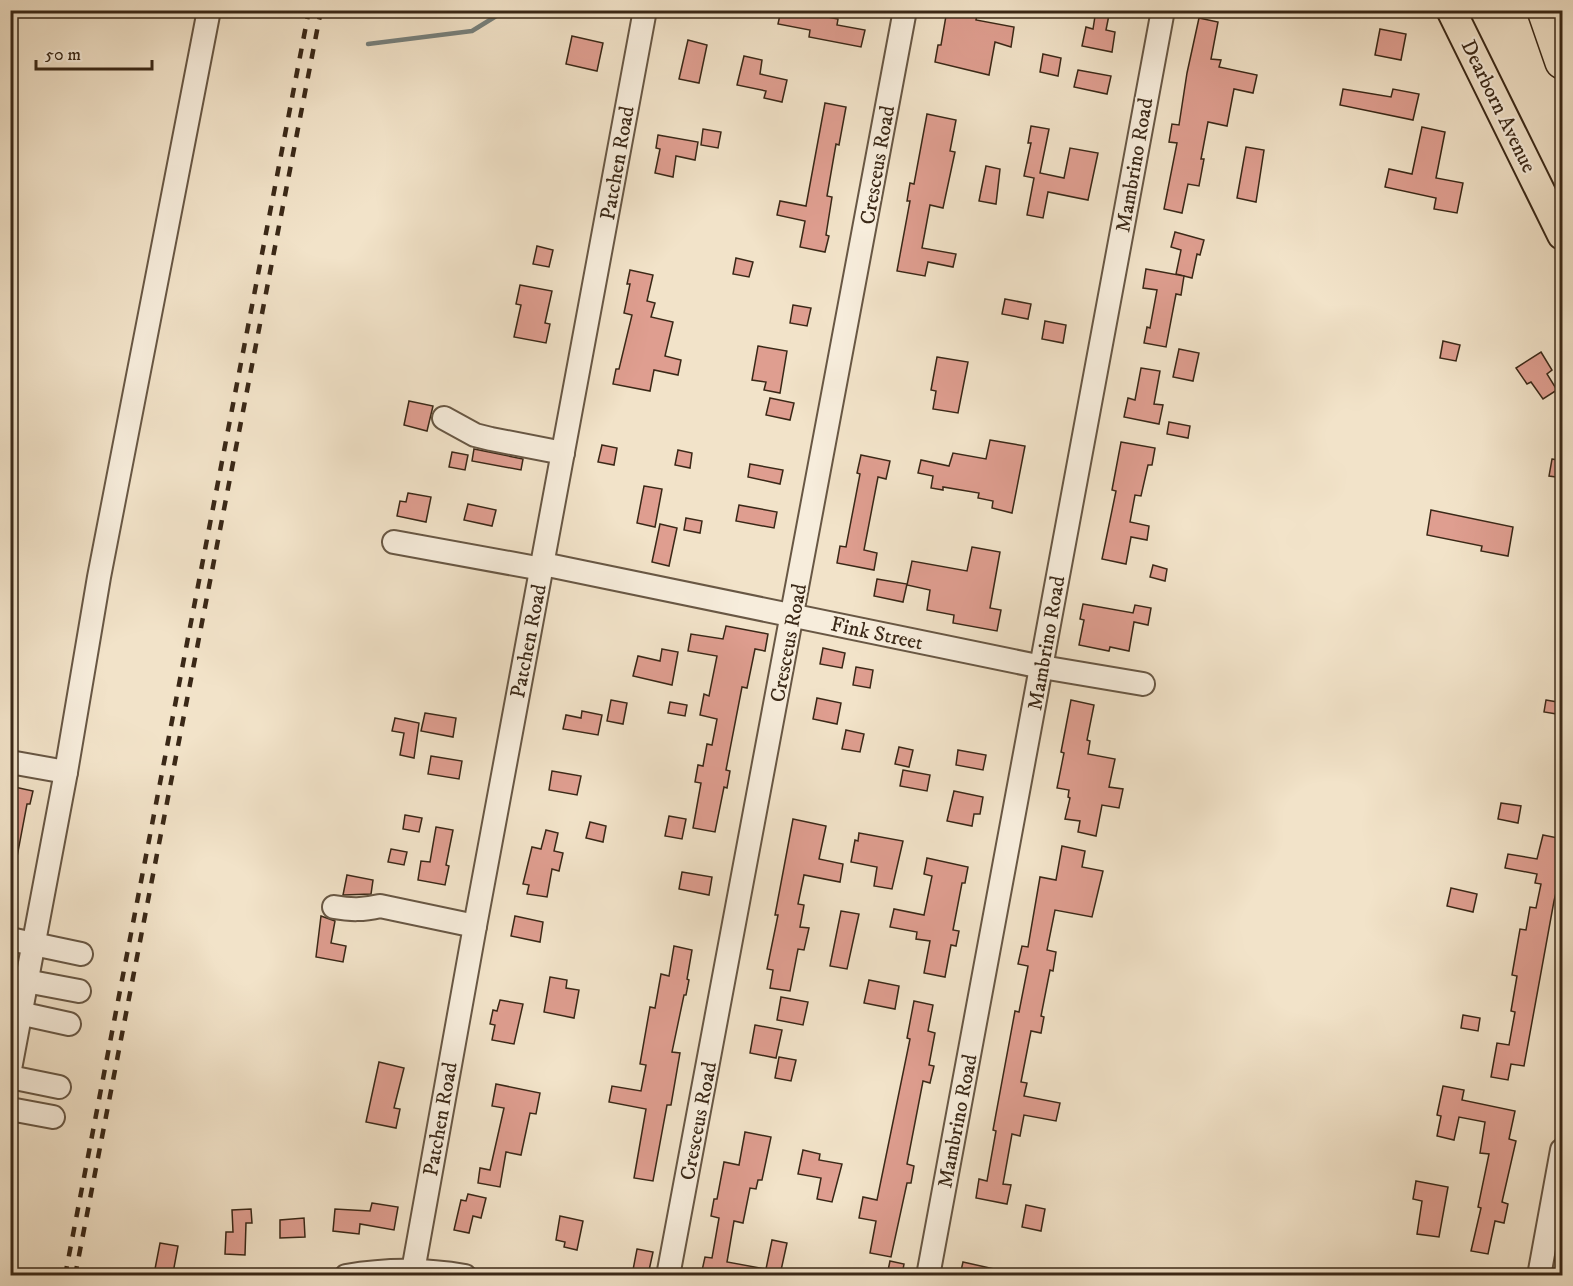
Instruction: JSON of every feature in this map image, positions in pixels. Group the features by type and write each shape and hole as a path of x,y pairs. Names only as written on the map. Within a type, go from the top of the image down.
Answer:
{"highway":[{"path":"1544,10 1563,62"}],"main road":[{"name":"Dearborn Avenue","path":"1451,10 1563,235"}],"street":[{"path":"59,1087 11,1066 18,980 33,944 66,772 99,577 209,10"},
{"name":"Patchen Road","path":"423,1273 475,926 645,10"},
{"name":"Cresceus Road","path":"668,1275 905,10"},
{"name":"Mambrino Road","path":"928,1275 1162,10"},
{"path":"444,418 475,435 491,440 563,453"},
{"name":"Fink Street","path":"394,542 542,566 1042,667 1143,684"},
{"path":"10,762 66,772"},
{"path":"334,907 365,910 380,906 475,926"},
{"path":"10,939 81,954"},
{"path":"18,980 79,991"},
{"path":"15,1012 69,1024"},
{"path":"10,1109 53,1117"},
{"path":"1539,1275 1553,1253 1563,1150"},
{"path":"346,1275 388,1271 465,1275"}],"building":[{"path":"781,10 801,10 801,12 838,19 837,25 865,30 861,47 809,37 810,30 778,24"},
{"path":"947,10 978,10 976,20 1014,27 1011,47 995,42 989,75 935,62 938,45 941,45"},
{"path":"1096,10 1110,10 1106,30 1115,32 1112,52 1082,46 1086,27 1093,29"},
{"path":"1199,18 1218,22 1211,59 1221,60 1219,67 1257,75 1253,93 1234,89 1227,126 1208,122 1199,186 1188,184 1182,213 1164,209 1177,143 1169,142 1172,124 1179,125"},
{"path":"1380,29 1406,34 1401,60 1375,55"},
{"path":"572,36 603,43 597,71 566,64"},
{"path":"688,40 707,45 699,83 679,79"},
{"path":"1043,54 1061,58 1058,76 1040,72"},
{"path":"744,56 762,60 760,74 787,80 782,102 764,98 766,91 737,85"},
{"path":"1078,70 1111,76 1107,94 1074,87"},
{"path":"1343,89 1391,97 1393,89 1419,94 1413,120 1340,105"},
{"path":"825,103 846,107 839,145 836,144 827,196 832,197 826,235 829,236 825,252 800,247 805,221 777,215 780,201 806,206"},
{"path":"927,114 956,120 950,151 955,152 943,208 930,205 922,248 956,254 953,267 928,262 925,276 897,271 910,201 907,201 910,183 914,184"},
{"path":"1031,126 1049,129 1040,173 1064,178 1070,148 1098,153 1088,200 1048,192 1043,218 1027,215 1034,178 1024,176 1031,143 1028,143"},
{"path":"1422,127 1445,132 1436,178 1463,183 1457,213 1434,209 1436,198 1385,187 1389,169 1412,174"},
{"path":"703,129 721,132 718,148 701,145"},
{"path":"658,135 698,142 695,160 676,156 673,177 655,173 660,149 656,148"},
{"path":"1246,147 1264,150 1256,202 1237,198"},
{"path":"986,166 1000,169 996,204 979,201"},
{"path":"1175,232 1204,240 1200,255 1197,254 1192,278 1176,274 1181,250 1171,247"},
{"path":"537,246 553,250 549,267 533,264"},
{"path":"736,258 753,262 749,277 733,274"},
{"path":"1146,269 1184,276 1181,295 1176,294 1166,347 1144,343 1147,327 1150,328 1157,290 1143,288"},
{"path":"630,270 653,275 647,301 655,303 651,317 673,322 665,356 681,360 678,375 654,370 650,391 613,384 616,369 619,369 632,315 624,313 630,284 627,284"},
{"path":"520,285 552,291 545,323 550,324 546,343 514,337 521,305 516,304"},
{"path":"1005,299 1031,304 1028,319 1002,314"},
{"path":"793,305 811,308 807,326 790,323"},
{"path":"1045,321 1066,325 1063,343 1042,339"},
{"path":"1443,341 1460,345 1456,361 1440,358"},
{"path":"758,346 787,351 780,393 764,390 766,382 752,380"},
{"path":"1179,349 1199,353 1193,381 1173,377"},
{"path":"1541,352 1552,370 1547,374 1557,390 1543,399 1531,382 1527,384 1516,368"},
{"path":"937,357 968,362 958,413 933,409 936,391 931,390"},
{"path":"1141,368 1160,371 1154,404 1163,405 1159,424 1124,417 1128,398 1135,400"},
{"path":"770,398 794,403 790,420 766,415"},
{"path":"409,401 433,406 427,431 404,425"},
{"path":"1169,422 1190,426 1188,438 1167,434"},
{"path":"990,440 1025,446 1012,513 992,508 993,501 978,498 979,493 943,487 943,490 931,488 933,476 918,473 921,460 949,466 953,453 986,459"},
{"path":"1121,442 1155,448 1152,465 1148,465 1141,496 1135,495 1130,522 1149,526 1147,540 1131,537 1126,564 1102,559 1116,491 1112,490"},
{"path":"602,445 617,448 614,465 598,462"},
{"path":"474,449 523,459 521,470 472,461"},
{"path":"678,450 692,453 690,468 675,465"},
{"path":"452,452 468,455 465,470 449,467"},
{"path":"861,455 890,461 886,479 878,477 864,550 877,553 874,570 837,563 840,546 846,547 860,474 857,473"},
{"path":"1552,459 1563,461 1563,478 1549,476"},
{"path":"750,464 783,470 780,484 748,477"},
{"path":"644,486 662,489 655,527 637,523"},
{"path":"408,493 431,497 426,522 397,516 400,501 406,502"},
{"path":"468,504 496,510 492,526 464,520"},
{"path":"739,505 777,512 774,528 736,521"},
{"path":"1431,510 1513,527 1508,556 1481,551 1482,546 1427,535"},
{"path":"686,518 702,521 700,533 684,530"},
{"path":"660,524 677,528 669,566 652,562"},
{"path":"972,547 1000,552 990,608 1001,610 997,631 953,623 954,615 927,610 930,590 907,585 912,561 967,571"},
{"path":"1153,565 1167,569 1165,581 1150,577"},
{"path":"877,579 907,584 903,602 874,596"},
{"path":"1083,604 1133,613 1135,605 1151,608 1148,625 1134,622 1129,651 1110,647 1109,651 1079,645 1084,620 1080,619"},
{"path":"726,626 768,634 765,651 755,649 747,688 742,687 726,770 730,771 727,788 724,787 715,832 693,828 701,783 695,782 698,765 703,766 707,744 712,745 717,719 700,715 704,694 709,696 717,656 688,651 691,634 723,639"},
{"path":"823,648 845,653 842,668 820,664"},
{"path":"662,649 678,652 672,685 633,676 638,656 660,661"},
{"path":"856,667 873,670 870,688 853,685"},
{"path":"817,698 841,703 837,724 813,719"},
{"path":"611,700 627,703 623,724 607,721"},
{"path":"1071,700 1094,705 1087,740 1090,741 1088,754 1115,759 1109,787 1123,789 1119,808 1102,805 1096,836 1078,832 1080,821 1065,819 1070,798 1068,797 1069,790 1057,788"},
{"path":"1546,700 1563,703 1563,715 1544,712"},
{"path":"670,702 687,705 685,716 668,713"},
{"path":"582,711 602,715 598,735 563,729 566,715 581,718"},
{"path":"425,713 456,718 453,737 421,731"},
{"path":"395,718 419,723 414,758 400,755 404,733 392,731"},
{"path":"846,730 864,734 860,752 842,749"},
{"path":"899,747 913,750 909,767 895,764"},
{"path":"958,750 986,755 983,770 956,765"},
{"path":"431,756 462,761 459,779 428,774"},
{"path":"903,770 930,775 927,791 900,786"},
{"path":"552,771 581,776 577,795 549,790"},
{"path":"10,786 33,791 30,804 27,804 17,857 10,856"},
{"path":"954,791 983,797 980,814 974,814 972,826 947,821"},
{"path":"1501,803 1521,806 1518,823 1498,819"},
{"path":"405,815 422,818 419,832 403,829"},
{"path":"669,816 686,819 682,839 665,836"},
{"path":"793,819 826,826 819,859 843,864 840,882 804,875 798,904 804,905 800,927 809,928 804,950 798,949 790,991 770,988 773,970 767,969"},
{"path":"590,822 606,826 603,842 586,838"},
{"path":"436,827 453,830 446,865 449,866 445,885 418,880 421,861 430,862"},
{"path":"546,830 558,833 554,851 563,853 559,871 552,869 547,897 527,894 529,885 523,884 532,847 541,849"},
{"path":"859,833 903,841 892,889 874,886 877,867 851,862 855,840 858,841"},
{"path":"1543,835 1563,839 1563,865 1554,901 1524,1066 1511,1064 1508,1080 1491,1077 1497,1043 1509,1045 1515,1012 1511,1011 1517,976 1512,975 1520,929 1526,930 1530,907 1536,908 1541,884 1535,883 1537,874 1505,868 1508,854 1537,859"},
{"path":"1062,846 1085,851 1082,867 1103,871 1092,917 1055,910 1047,950 1056,952 1041,1016 1044,1017 1041,1033 1031,1031 1021,1082 1027,1083 1024,1096 1060,1103 1056,1121 1024,1115 1020,1136 1012,1134 1003,1184 1011,1185 1007,1204 976,1198 979,1179 987,1181 996,1131 993,1130 1015,1011 1019,1012 1028,966 1018,964 1022,946 1028,947 1040,877 1056,880"},
{"path":"391,849 407,852 404,865 388,862"},
{"path":"927,858 968,867 965,883 962,883 953,930 959,931 956,946 951,945 945,977 924,973 930,941 916,939 917,932 890,927 894,909 924,915 932,876 924,874"},
{"path":"682,872 712,877 709,895 679,889"},
{"path":"347,875 373,880 371,894 343,895"},
{"path":"1451,888 1477,894 1473,912 1447,906"},
{"path":"841,911 859,914 847,969 830,966"},
{"path":"321,916 335,921 331,943 346,946 343,962 316,957"},
{"path":"515,916 543,922 540,942 511,936"},
{"path":"674,946 692,950 687,979 689,980 672,1052 680,1053 671,1105 667,1105 653,1181 634,1178 646,1109 609,1102 612,1086 641,1091 646,1065 640,1064 650,1007 655,1008 661,974 669,976"},
{"path":"550,977 567,980 566,988 579,990 574,1018 544,1012"},
{"path":"869,980 899,986 895,1009 864,1003"},
{"path":"781,997 808,1002 803,1025 777,1020"},
{"path":"500,1000 523,1004 514,1044 492,1040 495,1025 490,1024 493,1010 497,1011"},
{"path":"914,1001 933,1005 928,1031 935,1033 929,1065 934,1066 930,1083 923,1081 907,1164 914,1166 911,1183 907,1183 891,1257 870,1253 876,1221 859,1218 863,1197 877,1200 910,1039 907,1038"},
{"path":"1463,1015 1480,1018 1478,1031 1461,1028"},
{"path":"755,1025 782,1030 776,1058 750,1053"},
{"path":"779,1057 796,1060 791,1081 775,1078"},
{"path":"379,1062 404,1068 394,1108 400,1109 396,1128 366,1122"},
{"path":"496,1084 540,1093 536,1114 530,1113 521,1155 506,1152 500,1187 478,1183 480,1168 490,1170 504,1108 492,1106"},
{"path":"1443,1086 1464,1090 1462,1100 1515,1111 1509,1139 1516,1141 1502,1202 1508,1204 1504,1223 1495,1221 1488,1254 1471,1251 1481,1208 1478,1207 1489,1154 1480,1153 1485,1122 1459,1117 1454,1140 1437,1136 1441,1116 1437,1115"},
{"path":"745,1132 771,1137 762,1180 758,1180 756,1189 750,1188 743,1223 734,1221 727,1262 766,1269 772,1240 787,1243 780,1275 701,1275 705,1257 712,1258 719,1218 711,1216 714,1199 717,1199 724,1162 739,1165"},
{"path":"803,1150 820,1154 819,1160 842,1164 832,1202 817,1199 821,1178 798,1174"},
{"path":"1416,1181 1448,1187 1439,1237 1417,1234 1422,1201 1413,1199"},
{"path":"468,1194 486,1198 481,1218 473,1216 469,1233 454,1230 461,1200 466,1201"},
{"path":"372,1203 398,1207 394,1230 360,1224 359,1234 333,1231 335,1209 370,1211"},
{"path":"1026,1205 1045,1209 1041,1231 1022,1227"},
{"path":"251,1209 252,1223 246,1223 245,1255 225,1254 226,1232 233,1232 232,1210"},
{"path":"560,1216 583,1221 577,1250 564,1247 565,1242 556,1240"},
{"path":"304,1218 305,1237 280,1238 280,1220"},
{"path":"160,1243 178,1246 173,1273 155,1269"},
{"path":"637,1249 653,1252 648,1275 632,1275"},
{"path":"890,1261 904,1264 902,1275 887,1275"},
{"path":"963,1262 999,1270 998,1275 960,1275"}],"waterway":[{"path":"368,44 472,31 506,10"}],"railway":[{"path":"65,1276 309,10"},
{"path":"75,1276 321,10"}]}
